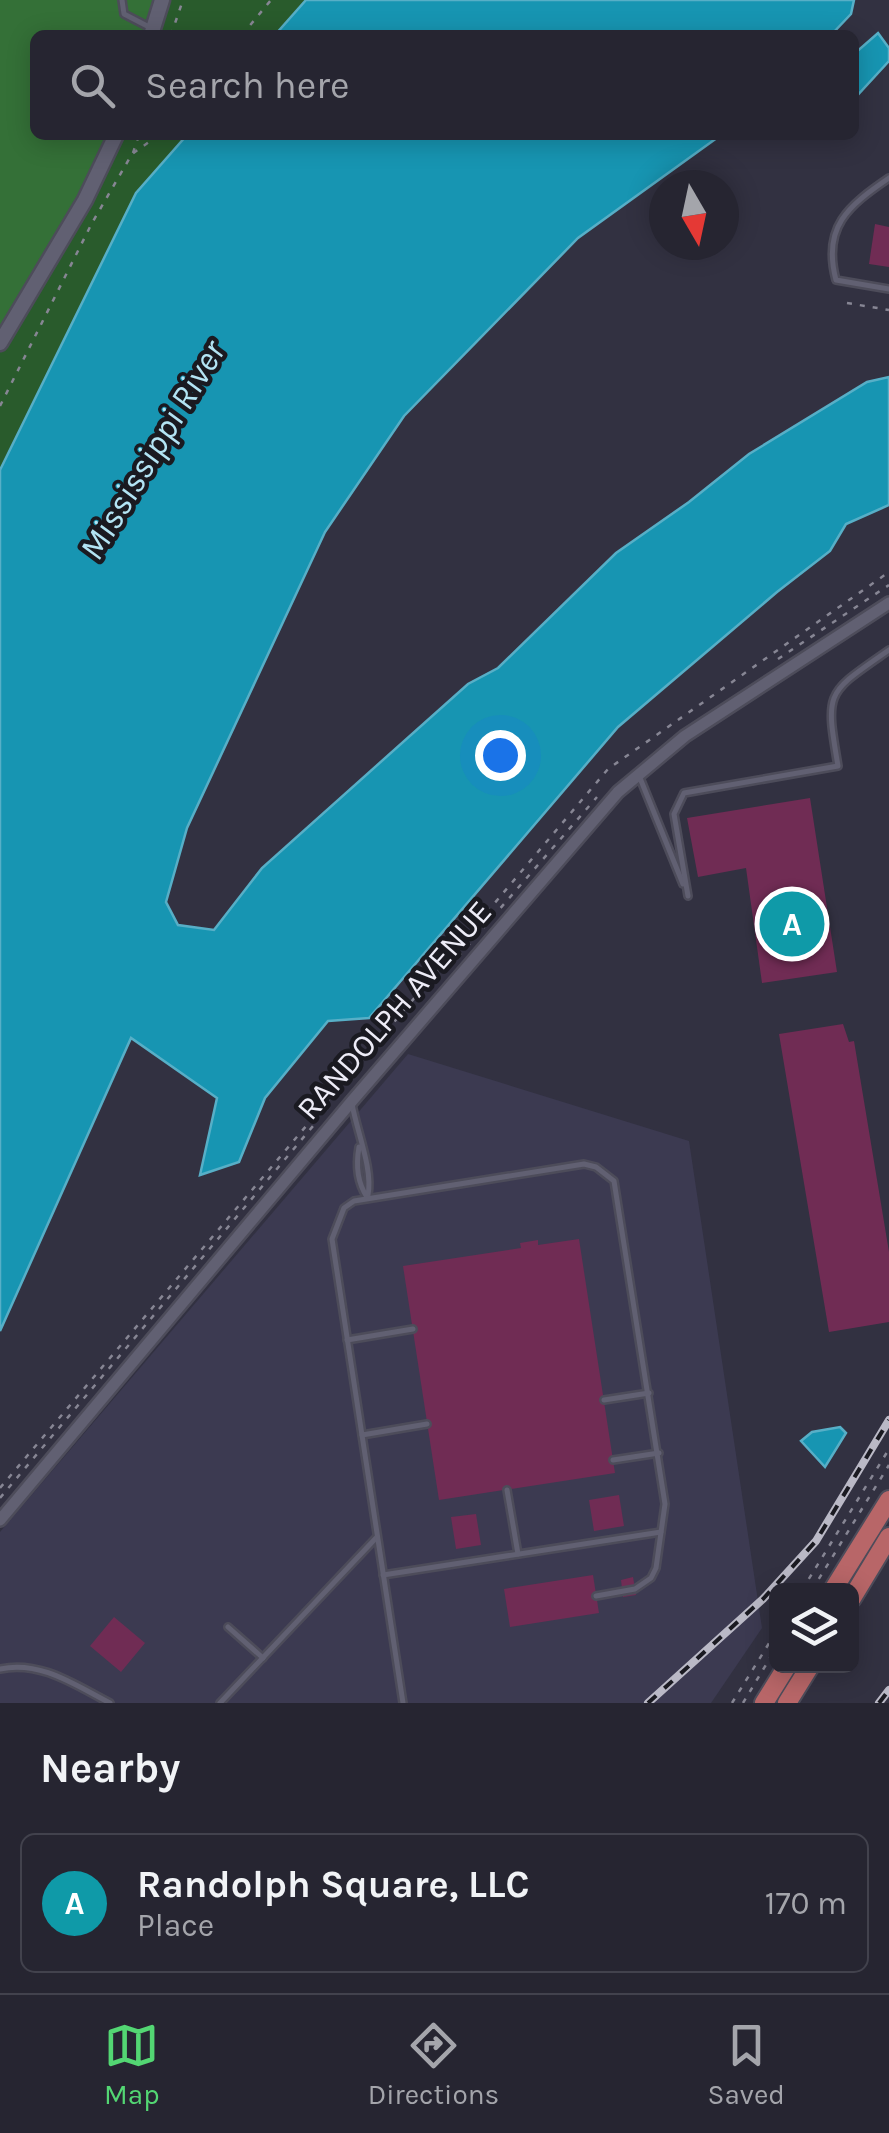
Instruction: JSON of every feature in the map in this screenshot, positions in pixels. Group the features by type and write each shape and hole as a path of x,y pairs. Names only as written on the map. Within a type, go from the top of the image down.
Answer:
{"highway":[{"path":"838,1583 889,1500"},
{"path":"859,1586 889,1537"},
{"path":"764,1703 783,1673"},
{"path":"787,1703 806,1673"}],"street":[{"path":"153,30 162,0"},
{"path":"0,343 85,200 114,140"},
{"name":"RANDOLPH AVENUE","path":"0,1520 598,814 638,773 686,736 889,603"}],"lane":[{"path":"122,0 124,14 149,30"},
{"path":"889,178 847,211 834,232 830,248 836,280 889,289"},
{"path":"638,773 688,896 674,814 684,792 838,766 829,714 836,690 889,650"},
{"path":"352,1101 366,1157 370,1183 367,1196"},
{"path":"403,1703 332,1239 344,1208 367,1196 584,1164 607,1174 618,1190 665,1496 656,1568 651,1578 635,1589 596,1596"},
{"path":"347,1340 413,1329"},
{"path":"604,1400 649,1393"},
{"path":"362,1434 427,1424"},
{"path":"613,1460 659,1453"},
{"path":"507,1490 518,1554"},
{"path":"383,1575 661,1532"},
{"path":"220,1703 377,1536"},
{"path":"228,1627 264,1659"},
{"path":"0,1670 15,1666 38,1668 110,1703"}],"path":[{"path":"174,30 183,0"},
{"path":"246,30 271,0"},
{"path":"0,406 50,311 65,270 136,140"},
{"path":"132,154 152,140"},
{"path":"847,304 889,310"},
{"path":"806,1583 889,1449"},
{"path":"816,1583 889,1466"},
{"path":"732,1703 769,1643"},
{"path":"742,1703 769,1659"}],"shaded area":[{"path":"408,1054 689,1141 762,1628 711,1703 0,1703 0,1532"}],"green space":[{"path":"0,0 306,0 279,30 30,30 30,140 183,140 136,193 0,470"},
{"path":"0,0 163,0 153,30 30,30 30,140 111,140 0,343"}],"water":[{"path":"306,0 854,0 851,14 836,30 279,30"},
{"path":"878,33 889,48 889,61 859,94 859,50"},
{"name":"Mississippi River","path":"183,140 714,140 672,170 649,170 649,187 578,238 404,416 325,532 187,828 166,902 178,925 214,930 262,868 468,684 498,668 616,553 749,454 867,382 889,377 889,505 846,524 830,551 618,727 369,1018 328,1021 265,1098 239,1162 200,1175 217,1098 131,1038 0,1331 0,470 136,193"},
{"path":"840,1427 846,1433 825,1467 801,1441 812,1432"}],"building":[{"path":"875,224 889,227 889,267 869,264"},
{"path":"810,798 837,972 762,983 746,868 698,877 687,818"},
{"path":"843,1024 849,1042 854,1041 889,1252 889,1322 829,1332 779,1034"},
{"path":"579,1239 615,1473 439,1500 403,1266 521,1248 520,1243 538,1240 538,1245"},
{"path":"619,1495 624,1526 594,1531 589,1500"},
{"path":"476,1514 481,1545 456,1549 451,1517"},
{"path":"593,1575 599,1613 510,1627 504,1589"},
{"path":"633,1577 636,1595 623,1597 621,1580"},
{"path":"114,1617 145,1643 121,1672 90,1646"}],"railway":[{"path":"648,1703 763,1599 816,1541 889,1420"},
{"path":"879,1703 889,1690"}],"place":[{"name":"Randolph Square, LLC","path":"792,924"}]}
